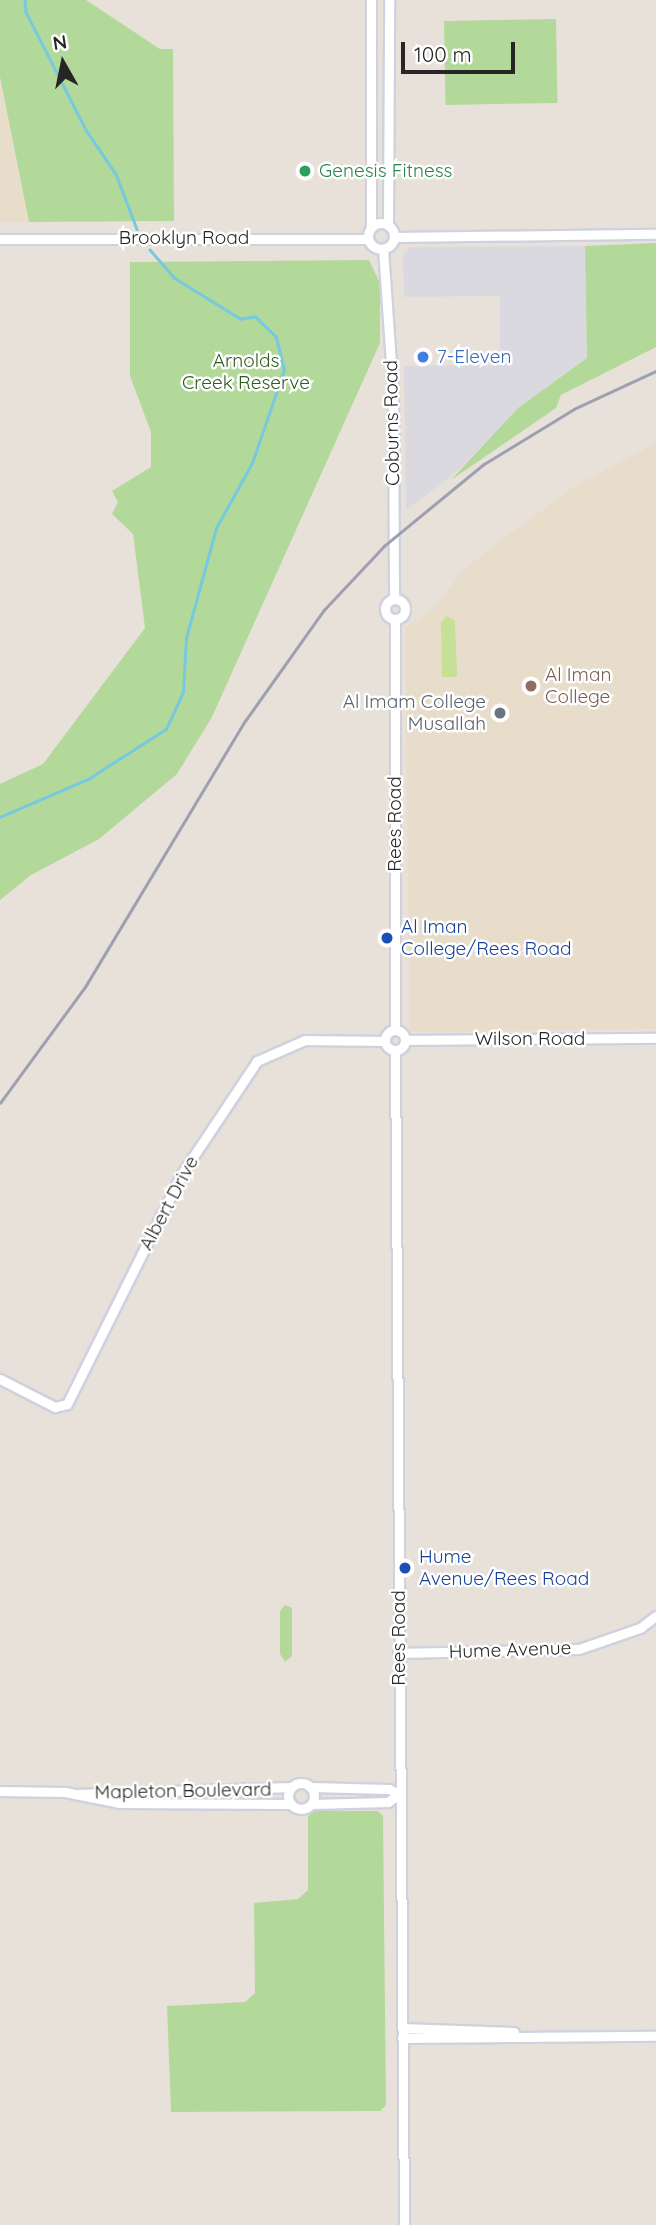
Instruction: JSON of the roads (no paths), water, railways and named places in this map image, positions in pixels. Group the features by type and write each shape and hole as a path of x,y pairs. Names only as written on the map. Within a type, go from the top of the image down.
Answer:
{"street":[{"path":"371,0 372,227 368,239 375,248 383,249 394,237 656,234"},
{"path":"389,0 388,225 394,237"},
{"path":"372,227 388,225"},
{"name":"Brooklyn Road","path":"0,239 368,239"},
{"name":"Coburns Road","path":"383,249 393,393 394,598"},
{"path":"394,598 405,609 394,619 384,611 394,598"},
{"name":"Rees Road","path":"394,619 395,1029"},
{"path":"395,1029 405,1040 395,1050 384,1041 395,1029"},
{"name":"Wilson Road","path":"405,1040 656,1038"},
{"name":"Albert Drive","path":"0,1379 55,1407 67,1404 181,1175 257,1061 305,1040 384,1041"},
{"name":"Rees Road","path":"395,1050 404,2225"},
{"name":"Hume Avenue","path":"398,1653 579,1649 639,1628 656,1616"},
{"path":"301,1783 311,1787 389,1789 399,1794 388,1802 312,1804 302,1810 291,1804 291,1787 301,1783"},
{"name":"Mapleton Boulevard","path":"0,1791 76,1794 291,1787"},
{"path":"311,1787 312,1804"},
{"name":"Mapleton Boulevard","path":"76,1794 119,1803 291,1804"},
{"path":"402,2033 496,2028 529,2036 656,2036"}],"waterway":[{"path":"25,0 26,12 86,130 116,174 137,229"},
{"path":"0,817 88,779 166,729 183,692 186,638 216,528 252,463 284,370 276,337 255,317 240,319 174,278 150,250"}],"railway":[{"path":"0,1103 85,987 245,721 324,610 384,546 484,464 574,409 656,371"}],"place":[{"name":"Genesis Fitness","path":"305,171"},
{"name":"7-Eleven","path":"423,357"},
{"name":"Al Iman College","path":"531,686"},
{"name":"Al Imam College Musallah","path":"500,713"},
{"name":"Al Iman College/Rees Road","path":"387,938"},
{"name":"Hume Avenue/Rees Road","path":"405,1568"}],"park label":[{"name":"Arnolds Creek Reserve","path":"246,372"}]}
